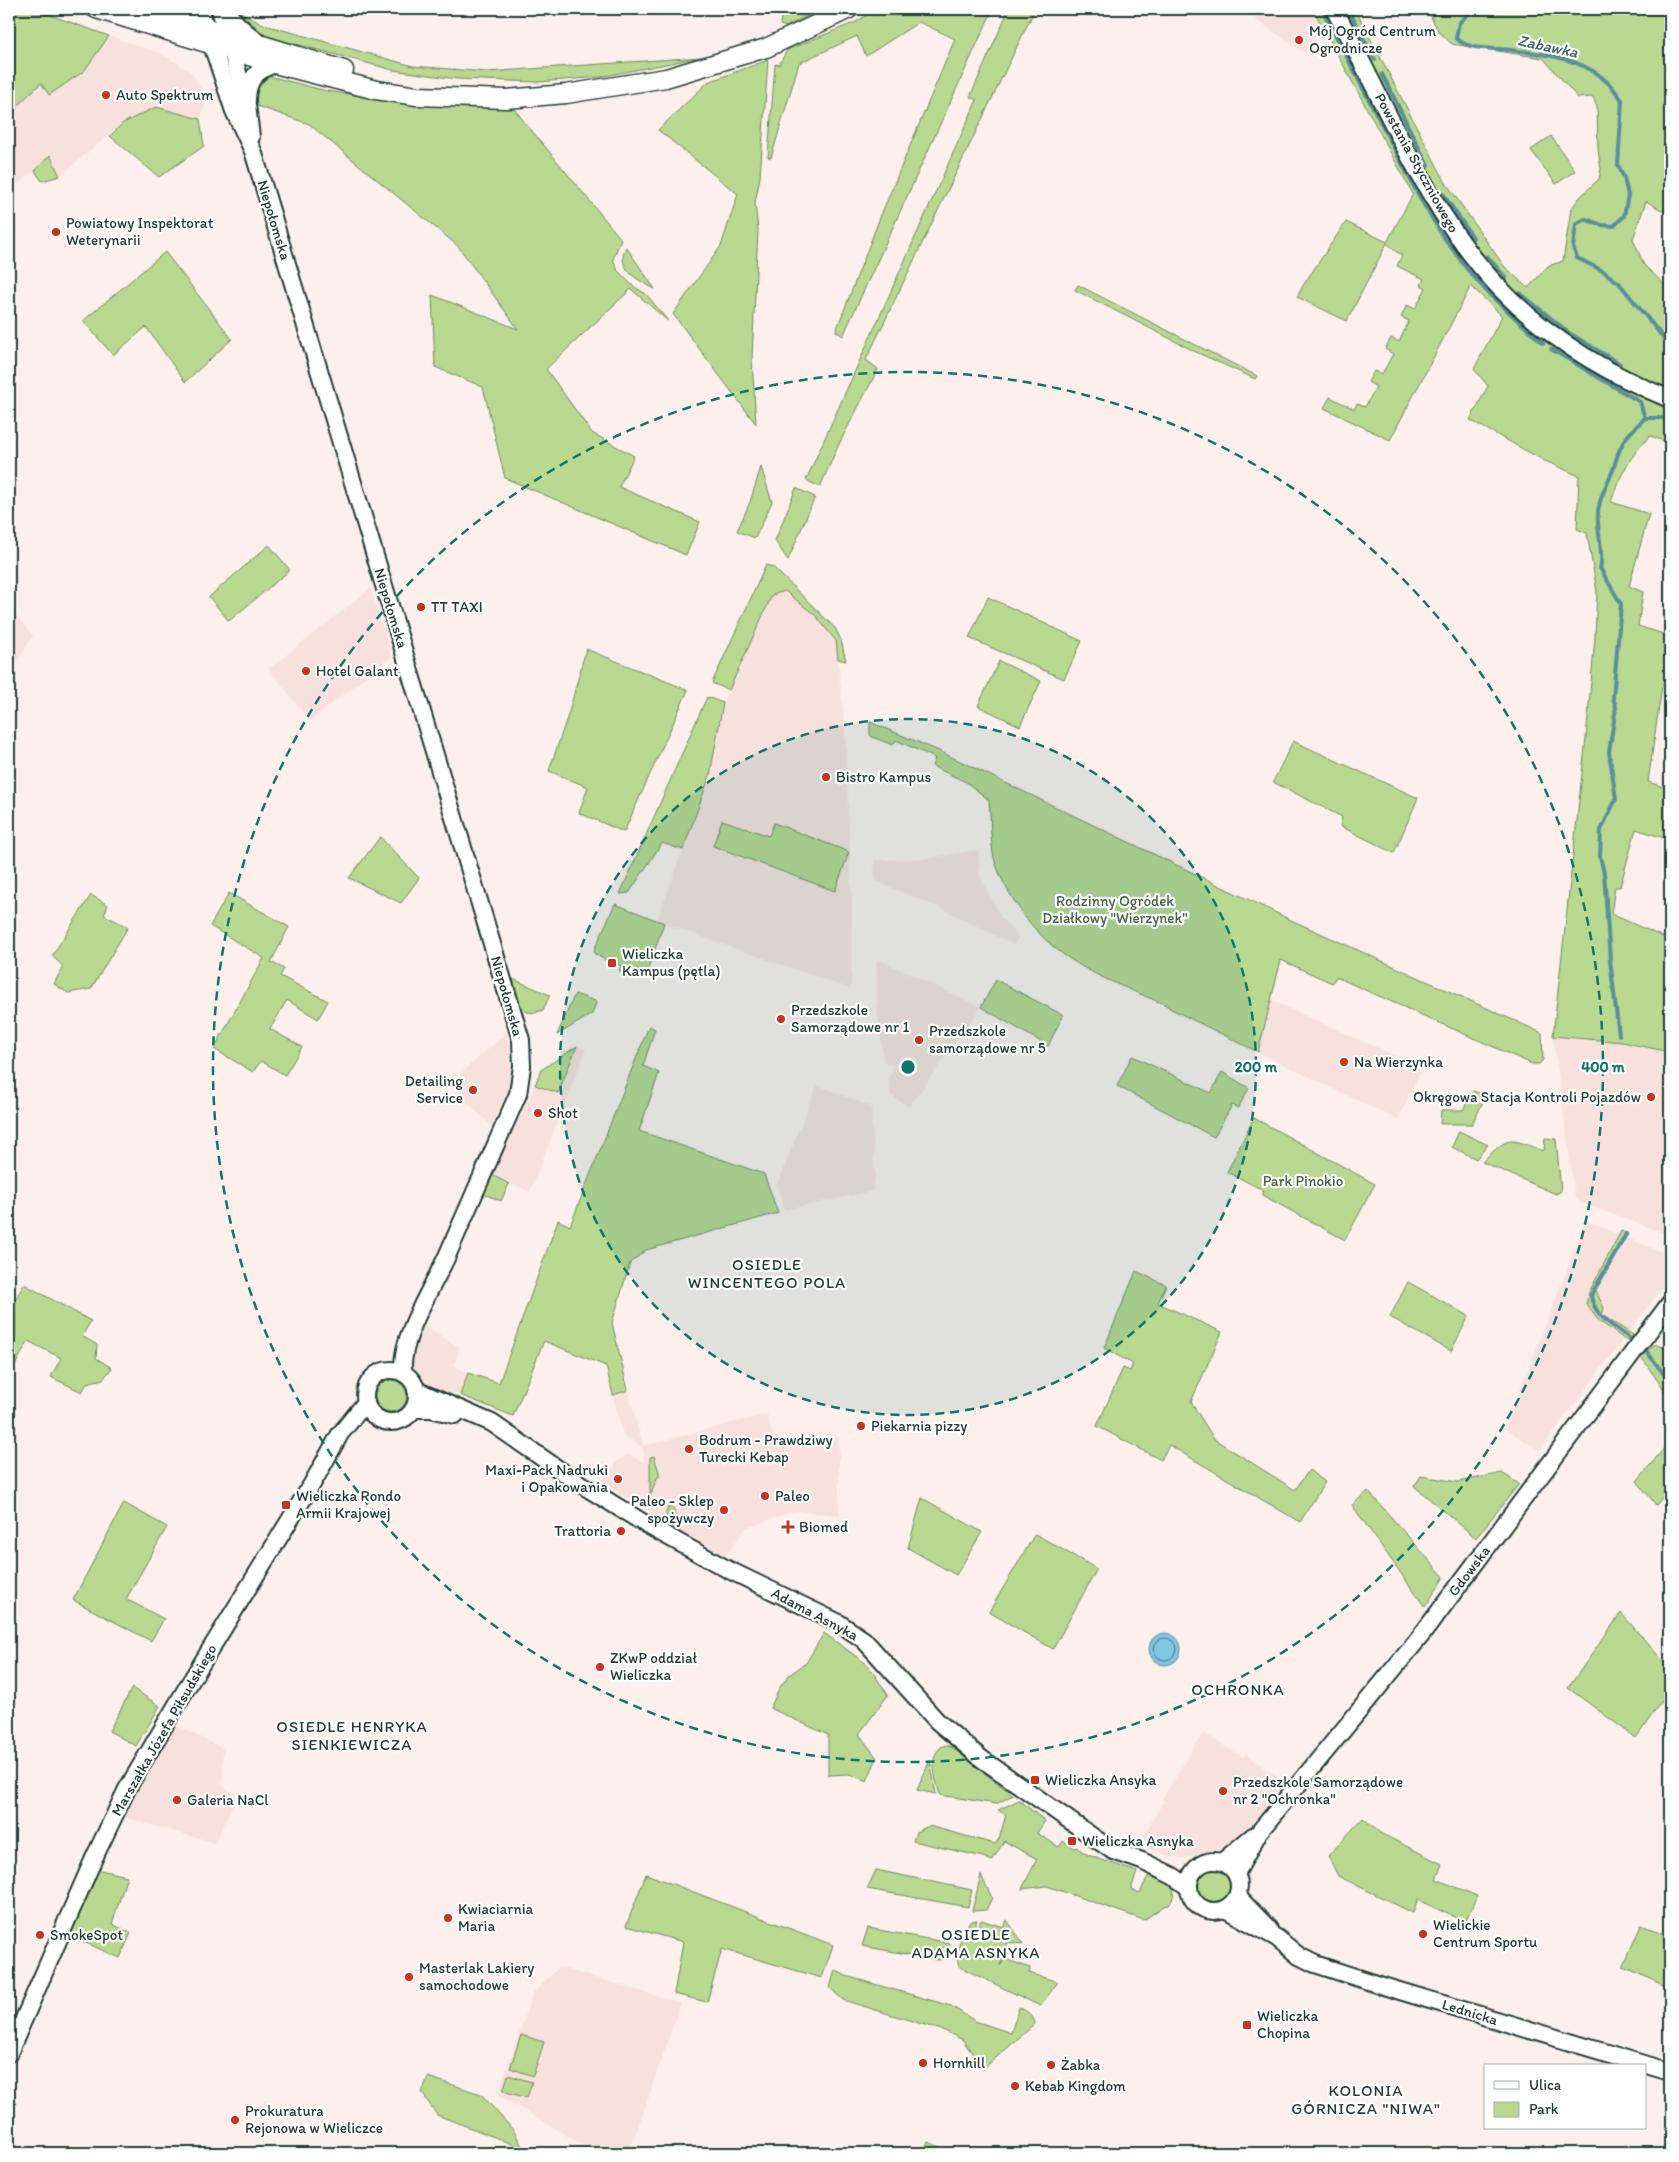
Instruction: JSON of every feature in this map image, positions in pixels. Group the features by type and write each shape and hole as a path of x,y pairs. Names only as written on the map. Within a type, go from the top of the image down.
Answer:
{"main road":[{"path":"96,9 233,52 376,90 417,96 506,99 566,94 666,78 766,48 849,9"},
{"name":"Niepołomska","path":"200,9 234,111 253,151 521,1040 522,1066 518,1094 435,1279"},
{"name":"Niepołomska","path":"220,9 247,105 253,151"},
{"path":"224,9 238,25 264,47"},
{"name":"Powstania Styczniowego","path":"1334,9 1440,211 1495,284 1553,336 1589,361 1644,389 1670,399"},
{"path":"155,10 264,47 353,73 410,84 566,94"},
{"path":"247,105 247,90 256,74 261,68 275,64"},
{"path":"386,1370 403,1327 416,1303 435,1279"},
{"path":"403,1373 402,1364 406,1344 435,1279"},
{"name":"Gdowska","path":"1236,1874 1259,1832 1420,1637 1670,1302"},
{"path":"386,1370 403,1373 414,1383 416,1402 414,1409 410,1414 398,1421 392,1422 379,1419 373,1414 366,1402 367,1386 378,1374 386,1370"},
{"name":"Adama Asnyka","path":"416,1390 476,1414 574,1480 664,1534 710,1560 839,1623 877,1653 938,1720 969,1750 1086,1834 1113,1851 1142,1861 1173,1876 1188,1887"},
{"name":"Marszałka Józefa Piłsudskiego","path":"9,2053 95,1856 154,1741 318,1474 340,1434 366,1402"},
{"name":"Adama Asnyka","path":"414,1409 457,1415 508,1436"},
{"name":"Marszałka Józefa Piłsudskiego","path":"318,1474 362,1425 379,1419"},
{"name":"Gdowska","path":"1222,1862 1259,1832"},
{"name":"Adama Asnyka","path":"1142,1861 1158,1861 1195,1869"},
{"path":"1208,1861 1222,1862 1228,1865 1236,1874 1239,1887 1238,1894 1231,1905 1225,1909 1218,1911 1203,1909 1192,1899 1188,1887 1191,1874 1195,1869 1208,1861"},
{"name":"Lednicka","path":"1238,1894 1277,1938"},
{"name":"Lednicka","path":"1225,1909 1277,1938 1307,1960 1359,1979 1643,2064"},
{"name":"Lednicka","path":"1646,2065 1670,2072"}],"shaded area":[{"name":"Mój Ogród Centrum Ogrodnicze","path":"1263,9 1313,9 1322,26 1305,53 1255,19"},
{"path":"109,36 162,54 190,71 207,98 200,119 156,107 123,123 60,176 49,155 35,171 9,190 9,114 41,83 49,94 84,71"},
{"path":"371,588 392,656 310,721 269,669"},
{"path":"785,591 816,616 836,641 845,732 852,905 851,989 657,921 710,775 722,704 772,595"},
{"path":"9,607 33,636 9,674"},
{"path":"978,850 980,877 1001,917 1018,937 1014,945 943,909 875,881 874,860 923,859"},
{"name":"Przedszkole samorządowe nr 5","path":"877,959 981,1007 909,1107 891,1095 888,1078 892,1072 892,1064 884,1062 878,1017"},
{"name":"Na Wierzynka","path":"1271,1000 1422,1068 1398,1120 1258,1052"},
{"path":"507,1032 510,1049 511,1082 492,1126 448,1085"},
{"path":"1553,1036 1622,1042 1670,1052 1670,1235 1581,1203 1575,1197"},
{"path":"577,1046 586,1049 530,1192 492,1175 535,1085 558,1093"},
{"path":"817,1085 871,1107 875,1176 872,1191 784,1210 777,1185"},
{"path":"1586,1221 1669,1255 1670,1277 1540,1450 1505,1429"},
{"path":"424,1325 460,1348 454,1365 468,1373 460,1395 427,1387 412,1368 412,1347"},
{"path":"628,1390 643,1446 767,1414 774,1443 792,1439 799,1446 839,1437 839,1515 795,1511 746,1528 725,1557 680,1531 600,1481 610,1474 616,1462 628,1454 645,1463 643,1447 623,1435 613,1395"},
{"path":"173,1723 223,1749 222,1786 237,1795 215,1843 120,1816"},
{"name":"Przedszkole Samorządowe nr 2 \"Ochronka\"","path":"1203,1733 1243,1757 1246,1754 1285,1783 1232,1848 1220,1848 1203,1855 1184,1858 1172,1857 1137,1846 1164,1801 1162,1799"},
{"path":"559,1967 681,2003 629,2153 597,2153 498,2095 533,1993"}],"green space":[{"path":"9,9 33,9 109,36 84,71 49,95 41,83 9,114"},
{"path":"236,9 261,24 413,66 487,72 701,57 600,77 539,82 457,79 393,70 266,36"},
{"path":"782,9 821,9 786,27 780,25"},
{"path":"876,9 993,9 843,336 836,331 881,215 955,39 919,22 866,56 857,36 799,63 771,158 768,157 775,64 779,65 787,50 856,22"},
{"path":"1009,9 1035,9 866,360 878,369 839,444 820,487 806,480 977,100 970,97"},
{"path":"1313,9 1327,9 1433,212 1463,258 1498,298 1541,339 1577,363 1670,411 1670,443 1650,436 1626,466 1611,502 1649,514 1629,586 1643,592 1638,626 1670,636 1670,688 1662,686 1648,782 1670,789 1670,840 1636,829 1620,887 1615,887 1611,914 1670,940 1670,1052 1622,1042 1553,1036 1586,738 1597,592 1587,533 1577,529 1579,476 1543,460 1470,420 1488,386 1474,369 1502,316 1471,286 1390,440 1324,408 1330,397 1354,409 1357,404 1365,407 1376,387 1368,382 1374,371 1382,374 1393,354 1385,349 1391,338 1399,342 1409,321 1401,317 1407,305 1415,309 1426,288 1421,285 1424,279 1397,266 1402,255 1387,243 1347,321 1297,297 1346,222 1387,242 1413,194"},
{"path":"1342,9 1355,9 1446,183 1504,266 1528,288 1548,266 1563,261 1571,209 1580,197 1599,179 1601,169 1598,150 1597,107 1593,97 1578,98 1543,58 1452,44 1438,31 1427,9 1670,9 1670,215 1646,201 1633,239 1644,265 1670,290 1670,391 1628,374 1595,357 1530,310 1471,246 1443,203"},
{"path":"768,60 760,177 755,203 758,230 752,359 756,424 673,314 721,246 738,194 658,130 708,82"},
{"path":"269,76 326,91 411,103 514,109 621,239 613,259 618,271 633,286 646,294 668,321 631,289 546,369 592,433 634,456 619,487 700,522 686,555 505,478 483,387 435,367 432,295 518,329 458,246 309,124 257,106 256,97 258,89"},
{"path":"156,107 200,119 204,146 159,177 110,136 123,123"},
{"path":"1551,136 1575,171 1556,184 1531,150"},
{"path":"50,155 60,176 42,181 35,171"},
{"path":"626,247 655,289 635,278 626,268 623,255"},
{"path":"165,252 232,339 185,382 146,327 113,355 83,321"},
{"path":"1078,285 1257,376 1255,379 1196,352 1075,290"},
{"path":"761,467 772,502 755,538 737,531 750,502"},
{"path":"796,488 815,497 788,560 775,541"},
{"path":"269,545 290,570 229,621 209,597"},
{"path":"766,565 773,567 835,628 841,640 846,661 838,659 836,641 816,616 785,591 772,595 729,690 712,683"},
{"path":"988,597 1082,641 1064,679 969,638"},
{"path":"586,649 688,690 624,832 579,813 588,787 549,771 569,712"},
{"path":"999,661 1041,681 1020,726 978,706"},
{"path":"707,697 723,703 710,775 683,850 662,843 629,893 620,894"},
{"name":"Rodzinny Ogródek Działkowy \"Wierzynek\"","path":"870,722 939,751 1291,920 1542,1033 1543,1060 1539,1064 1532,1064 1336,977 1332,983 1281,960 1258,1052 1166,1005 1101,977 1063,954 1046,940 1030,923 1008,891 994,859 989,800 966,782 932,766 935,758 896,740 893,745 872,737 870,735"},
{"path":"1293,741 1418,798 1394,853 1340,826 1342,817 1273,782"},
{"path":"722,820 769,836 774,823 849,852 835,891 713,846"},
{"path":"380,837 419,878 401,903 349,878"},
{"path":"229,893 289,927 271,962 284,969 280,976 328,1001 318,1019 287,1000 270,1029 302,1047 285,1075 261,1061 253,1072 214,1049 264,958 210,926"},
{"path":"91,895 108,905 104,915 128,927 91,989 68,993 54,984 63,966 52,956"},
{"path":"615,904 664,923 646,975 626,967 621,972 619,970 621,966 607,957 605,960 595,954 594,950"},
{"path":"513,979 550,995 543,1010 535,1013 527,1012 521,1007"},
{"path":"996,980 1063,1015 1048,1046 981,1007"},
{"path":"575,994 595,1001 592,1014 557,1035"},
{"path":"649,1026 655,1029 643,1066 659,1073 639,1131 764,1174 778,1213 646,1250 630,1263 612,1323 628,1390 613,1395 606,1366 544,1341 513,1416 460,1395 468,1373 499,1383 558,1220 570,1226"},
{"path":"577,1046 558,1093 535,1085 541,1070"},
{"path":"1132,1056 1211,1093 1222,1072 1249,1088 1238,1108 1232,1105 1214,1137 1117,1086"},
{"path":"1473,1091 1486,1096 1472,1124 1440,1124 1441,1110 1463,1110"},
{"name":"Park Pinokio","path":"1254,1118 1375,1184 1345,1240 1262,1195 1263,1190 1227,1172"},
{"path":"1459,1131 1488,1145 1476,1159 1452,1147"},
{"path":"1545,1138 1556,1139 1561,1191 1556,1194 1482,1162 1499,1147 1510,1141 1523,1143 1544,1151"},
{"path":"492,1175 509,1184 501,1201 484,1194"},
{"path":"1621,1231 1628,1234 1596,1291 1604,1308 1602,1315 1633,1335 1628,1342 1598,1320 1586,1304 1589,1292"},
{"path":"1136,1271 1166,1285 1158,1303 1222,1332 1191,1402 1214,1439 1295,1490 1309,1470 1325,1482 1300,1522 1169,1445 1161,1460 1097,1426 1123,1368 1130,1371 1133,1364 1104,1348"},
{"path":"1408,1282 1469,1316 1451,1351 1390,1317"},
{"path":"24,1284 91,1321 82,1336 97,1345 96,1358 112,1368 103,1379 87,1383 82,1392 51,1377 61,1358 28,1341 9,1377 9,1311"},
{"path":"1654,1344 1667,1349 1670,1355 1670,1398 1641,1357"},
{"path":"391,1380 403,1384 407,1396 403,1408 391,1412 379,1408 375,1396 379,1384"},
{"path":"1670,1441 1670,1489 1656,1505 1637,1481"},
{"path":"654,1456 660,1476 657,1478 650,1497 650,1457"},
{"path":"1502,1473 1519,1484 1476,1538 1414,1486 1421,1476 1458,1482"},
{"path":"1368,1491 1444,1577 1425,1607 1352,1505"},
{"path":"922,1498 982,1532 956,1575 908,1548"},
{"path":"124,1503 167,1527 126,1599 164,1619 151,1641 73,1600"},
{"path":"668,1507 673,1508 680,1531 668,1524 666,1513"},
{"path":"1035,1534 1097,1569 1053,1649 989,1612"},
{"path":"1621,1613 1670,1669 1670,1689 1636,1738 1568,1688"},
{"path":"824,1633 868,1665 888,1695 859,1734 877,1758 867,1781 849,1774 828,1775 828,1735 770,1708 780,1687 789,1675 806,1663"},
{"path":"132,1688 160,1706 136,1746 109,1731"},
{"path":"945,1745 951,1747 1013,1795 996,1804 940,1795 935,1775 934,1760 939,1749"},
{"path":"930,1760 936,1794 917,1790"},
{"path":"1019,1800 1045,1821 1037,1833 1059,1847 1063,1841 1088,1855 1137,1872 1131,1889 1140,1893 1148,1876 1171,1884 1173,1895 1169,1905 1164,1906 1144,1920 1047,1886 1022,1889 1037,1859 1004,1841 992,1861 983,1857 913,1841 916,1832 929,1826 995,1844 999,1839 1006,1815 998,1810"},
{"path":"1363,1818 1380,1833 1442,1864 1436,1879 1477,1896 1465,1922 1418,1900 1413,1913 1338,1876 1328,1856"},
{"path":"96,1869 127,1876 112,1924 131,1933 120,1958 68,1935"},
{"path":"1214,1869 1221,1870 1226,1874 1230,1879 1230,1893 1226,1898 1221,1902 1214,1903 1207,1902 1202,1898 1198,1893 1197,1886 1198,1879 1202,1874 1207,1870"},
{"path":"876,1870 972,1890 968,1907 867,1889"},
{"path":"646,1874 833,1945 822,1978 722,1949 707,2002 674,1994 683,1942 626,1926"},
{"path":"981,1875 992,1898 986,1910 972,1911"},
{"path":"977,1920 974,1928 977,1930 981,1920 1004,1927 1007,1920 1023,1943 1008,1942 1000,1966 1005,1959 1030,1968 1029,1973 1058,1982 1040,2006 960,1967 957,1951 968,1924 971,1921"},
{"path":"1641,1925 1670,1936 1670,1988 1623,1967"},
{"path":"868,1928 950,1943 950,1957 939,1960 862,1946"},
{"path":"835,1970 846,1976 951,2006 975,2021 1011,2033 1019,2007 1031,2016 1035,2024 983,2069 963,2040 945,2031 843,2000 830,1988"},
{"path":"521,2035 544,2042 533,2076 510,2068"},
{"path":"508,2075 532,2082 527,2098 503,2091"},
{"path":"428,2077 481,2094 514,2131 523,2148 437,2115 422,2093"},
{"path":"928,2142 955,2153 923,2153"}],"water":[{"path":"1165,1633 1177,1637 1181,1649 1177,1661 1165,1665 1153,1661 1149,1649 1153,1637"}],"waterway":[{"path":"801,14 812,9"},
{"path":"1322,9 1421,200 1443,236 1467,269 1490,295 1543,343"},
{"path":"1348,9 1375,60"},
{"name":"Zabawka","path":"1473,9 1459,23 1456,38 1461,42 1476,47 1541,54 1584,66 1609,84 1622,100 1618,165 1624,178 1628,195 1624,216 1614,226 1602,225 1585,219 1576,224 1573,247 1577,258 1603,271 1619,283 1670,346"},
{"path":"1382,74 1428,166"},
{"path":"1443,194 1473,238"},
{"path":"1487,256 1506,278"},
{"path":"1520,293 1569,333 1620,364"},
{"path":"1551,349 1640,402 1645,418 1670,418"},
{"path":"1619,1035 1610,960 1604,873 1600,856 1601,830 1616,799 1609,752 1616,707 1613,698 1621,604 1600,568 1601,552 1598,515 1602,495 1621,446 1630,433 1645,418"},
{"path":"1626,1234 1591,1295 1600,1314 1629,1338"},
{"path":"1647,1352 1670,1382"}],"place":[{"name":"Mój Ogród Centrum Ogrodnicze","path":"1299,40"},
{"name":"Auto Spektrum","path":"106,95"},
{"name":"Powiatowy Inspektorat Weterynarii","path":"56,232"},
{"name":"TT TAXI","path":"421,607"},
{"name":"Hotel Galant","path":"306,671"},
{"name":"Bistro Kampus","path":"826,777"},
{"name":"Wieliczka Kampus (pętla)","path":"612,963"},
{"name":"Przedszkole Samorządowe nr 1","path":"781,1019"},
{"name":"Przedszkole samorządowe nr 5","path":"919,1040"},
{"name":"Na Wierzynka","path":"1344,1062"},
{"name":"Detailing Service","path":"473,1090"},
{"name":"Okręgowa Stacja Kontroli Pojazdów","path":"1651,1097"},
{"name":"Shot","path":"538,1113"},
{"name":"Piekarnia pizzy","path":"861,1426"},
{"name":"Bodrum - Prawdziwy Turecki Kebap","path":"689,1449"},
{"name":"Maxi-Pack Nadruki i Opakowania","path":"618,1479"},
{"name":"Paleo","path":"765,1496"},
{"name":"Wieliczka Rondo Armii Krajowej","path":"286,1505"},
{"name":"Paleo - Sklep spożywczy","path":"724,1510"},
{"name":"Biomed","path":"788,1527"},
{"name":"Trattoria","path":"621,1531"},
{"name":"ZKwP oddział Wieliczka","path":"600,1667"},
{"name":"Wieliczka Ansyka","path":"1035,1780"},
{"name":"Przedszkole Samorządowe nr 2 \"Ochronka\"","path":"1223,1791"},
{"name":"Galeria NaCl","path":"177,1800"},
{"name":"Wieliczka Asnyka","path":"1072,1841"},
{"name":"Kwiaciarnia Maria","path":"448,1918"},
{"name":"Wielickie Centrum Sportu","path":"1423,1934"},
{"name":"SmokeSpot","path":"40,1935"},
{"name":"Masterlak Lakiery samochodowe","path":"409,1977"},
{"name":"Wieliczka Chopina","path":"1247,2025"},
{"name":"Hornhill","path":"923,2063"},
{"name":"Żabka","path":"1051,2065"},
{"name":"Kebab Kingdom","path":"1015,2086"},
{"name":"Prokuratura Rejonowa w Wieliczce","path":"235,2120"}],"district":[{"name":"OSIEDLE WINCENTEGO POLA","path":"767,1273"},
{"name":"OCHRONKA","path":"1238,1689"},
{"name":"OSIEDLE HENRYKA SIENKIEWICZA","path":"352,1735"},
{"name":"OSIEDLE ADAMA ASNYKA","path":"976,1943"},
{"name":"KOLONIA GÓRNICZA \"NIWA\"","path":"1366,2099"}]}
